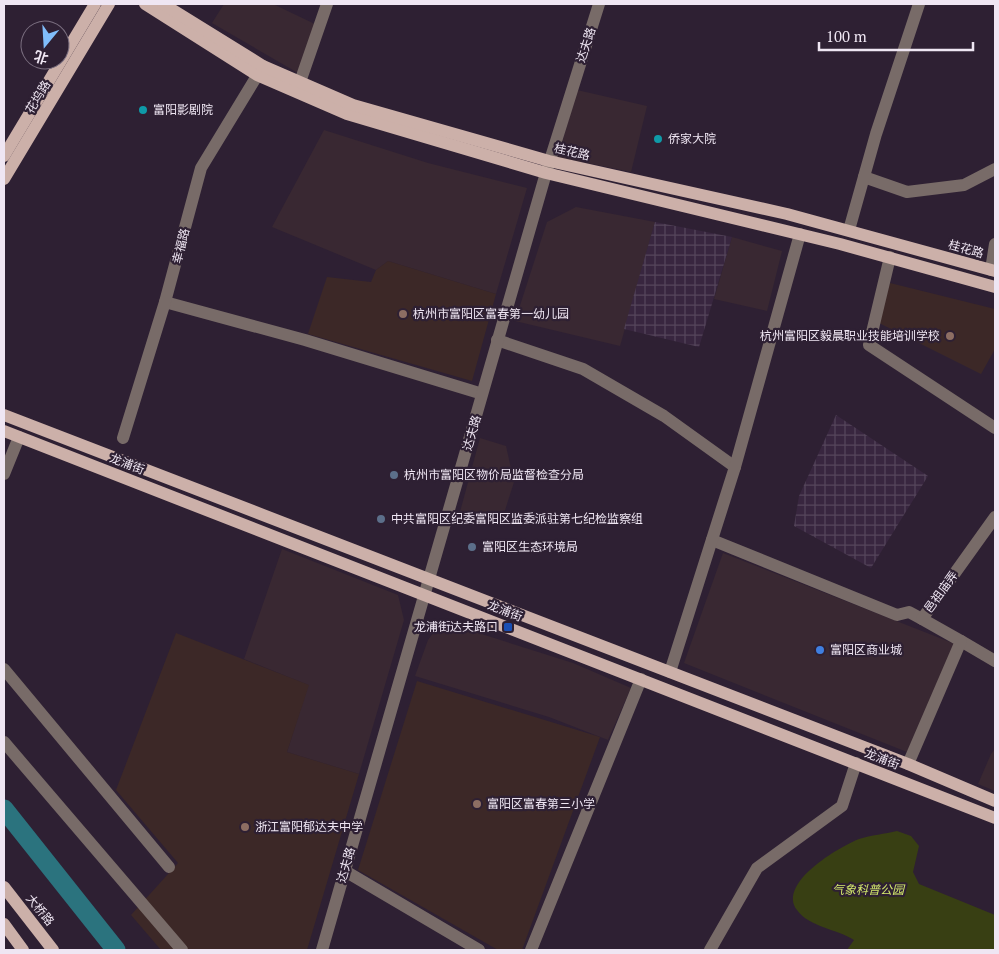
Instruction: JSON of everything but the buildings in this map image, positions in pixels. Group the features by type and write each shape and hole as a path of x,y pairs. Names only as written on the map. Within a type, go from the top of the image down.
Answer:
{"main road":[{"name":"花坞路","path":"4,156 96,4"},
{"name":"花坞路","path":"4,178 109,4"},
{"path":"145,4 260,70 346,114 890,257 995,287"},
{"name":"桂花路","path":"164,4 260,70 300,82 353,105 544,166 849,230 993,271"},
{"name":"龙浦街","path":"4,415 908,764 995,801"},
{"name":"龙浦街","path":"4,431 995,818"},
{"name":"大桥路","path":"4,887 53,950"},
{"path":"4,924 23,950"}],"street":[{"path":"300,82 327,4"},
{"name":"达夫路","path":"425,578 476,392 592,4"},
{"name":"达夫路","path":"316,950 420,594 497,340 544,166 599,4"},
{"path":"849,230 919,4"},
{"name":"幸福路","path":"123,438 165,302 200,168 260,70"},
{"path":"864,177 907,192 964,185 995,169"},
{"path":"670,672 735,467 800,234"},
{"path":"993,271 995,244"},
{"path":"890,257 870,345 995,428"},
{"path":"165,302 305,340 476,392"},
{"path":"497,340 583,369 664,416 735,467"},
{"path":"4,474 19,437"},
{"name":"邑祖庙弄","path":"995,517 922,619 995,661"},
{"path":"712,540 897,615 909,612 922,619"},
{"name":"达夫路","path":"322,950 420,594"},
{"path":"908,764 961,641"},
{"path":"4,669 169,867"},
{"path":"531,950 641,679"},
{"path":"4,742 182,950"},
{"path":"710,950 757,868 842,806 856,763"},
{"path":"344,871 479,950"}],"shaded area":[{"path":"224,4 273,4 319,26 298,73 212,23"},
{"path":"577,90 647,106 631,172 558,157"},
{"path":"324,130 428,163 527,188 496,294 388,261 376,270 272,227"},
{"path":"576,207 655,222 620,346 515,321 547,222"},
{"path":"655,222 732,237 699,347 624,329"},
{"path":"732,237 782,251 767,311 714,299"},
{"name":"杭州市富阳区富春第一幼儿园","path":"388,261 496,294 472,381 308,334 327,277 371,282 376,270"},
{"name":"杭州富阳区毅晨职业技能培训学校","path":"890,283 995,309 995,349 981,374 879,323"},
{"path":"836,415 928,476 871,568 794,526 799,496"},
{"path":"480,438 506,446 514,482 501,523 460,512"},
{"path":"282,549 398,595 404,620 359,774 287,752 308,685 244,659"},
{"name":"富阳区商业城","path":"723,553 955,644 907,752 684,663"},
{"path":"450,624 573,663 631,688 608,740 549,717 415,676 428,640 436,629"},
{"name":"浙江富阳郁达夫中学","path":"176,633 309,685 287,752 359,774 307,950 161,950 131,915 178,863 116,790"},
{"name":"富阳区富春第三小学","path":"417,681 600,737 522,950 498,950 358,870"},
{"path":"995,749 995,791 978,784"}],"green space":[{"name":"气象科普公园","path":"897,831 911,836 919,846 913,872 919,884 995,915 995,950 847,950 854,940 816,924 802,916 797,910 793,900 795,889 813,867 838,850 859,839"}],"waterway":[{"path":"4,809 116,950"}],"place":[{"name":"富阳影剧院","path":"143,110"},
{"name":"侨家大院","path":"658,139"},
{"name":"杭州市富阳区富春第一幼儿园","path":"403,314"},
{"name":"杭州富阳区毅晨职业技能培训学校","path":"950,336"},
{"name":"杭州市富阳区物价局监督检查分局","path":"394,475"},
{"name":"中共富阳区纪委富阳区监委派驻第七纪检监察组","path":"381,519"},
{"name":"富阳区生态环境局","path":"472,547"},
{"name":"龙浦街达夫路口","path":"508,627"},
{"name":"富阳区商业城","path":"820,650"},
{"name":"富阳区富春第三小学","path":"477,804"},
{"name":"浙江富阳郁达夫中学","path":"245,827"}]}
